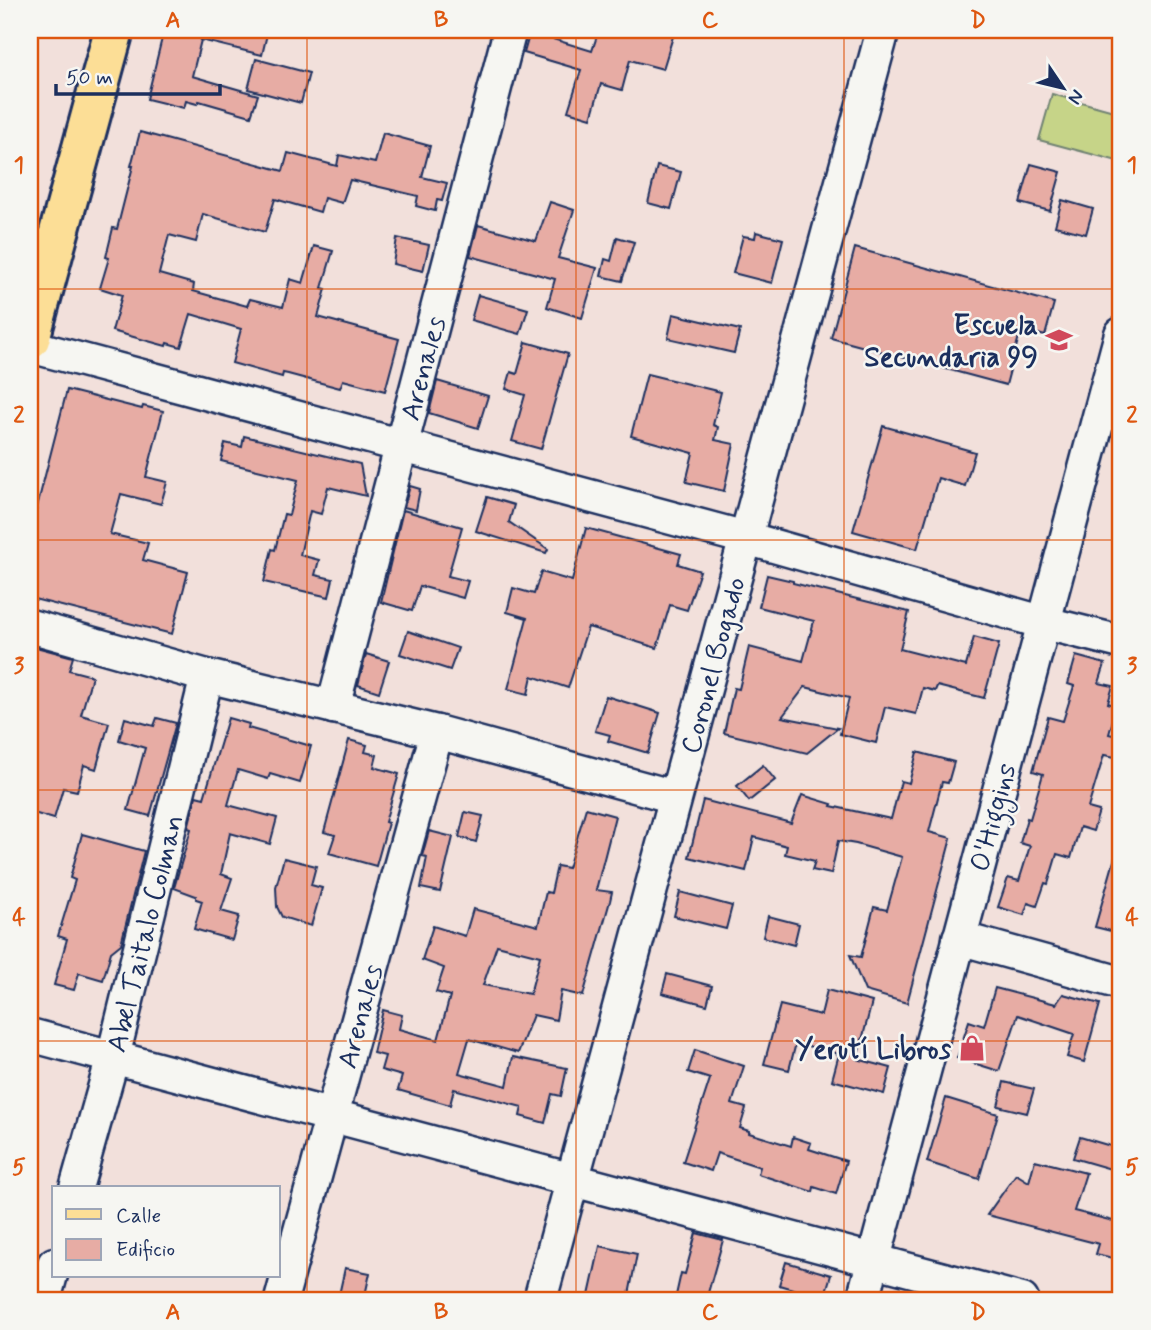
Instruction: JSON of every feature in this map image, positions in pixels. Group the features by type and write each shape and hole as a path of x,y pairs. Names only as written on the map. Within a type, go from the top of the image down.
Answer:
{"main road":[{"path":"30,339 114,30"}],"street":[{"name":"Arenales","path":"333,707 510,30"},
{"name":"Coronel Bogado","path":"540,1300 883,30"},
{"name":"O'Higgins","path":"863,1300 1121,334"},
{"path":"30,346 746,538 1121,642"},
{"path":"30,626 207,676 437,732 675,797"},
{"name":"Abel Taitalo Colman","path":"77,1186 113,1057 207,676"},
{"name":"Arenales","path":"281,1300 437,732"},
{"path":"959,938 1121,983"},
{"path":"30,1035 1022,1300"},
{"path":"44,1300 52,1271"}],"green space":[{"path":"1052,94 1121,113 1121,162 1039,140"}],"building":[{"path":"164,30 268,30 262,55 201,40 192,76 258,95 251,116 199,101 197,104 186,101 184,108 147,99"},
{"path":"599,30 675,30 663,69 630,60 622,90 601,84 591,118 568,111 581,70 524,53 530,32 592,51"},
{"path":"256,59 309,73 301,103 248,89"},
{"path":"140,132 283,171 288,153 337,166 339,155 375,163 383,133 430,146 422,177 447,183 442,201 437,200 435,211 416,206 418,196 350,180 342,203 324,198 320,212 275,199 265,232 203,214 196,242 169,235 159,274 194,284 193,291 247,306 250,299 283,307 290,279 303,283 314,246 333,251 322,288 326,289 318,317 399,339 385,391 343,380 340,388 283,373 282,377 232,363 241,329 191,314 181,347 167,343 166,346 112,331 122,295 100,288 109,258 106,257 113,228 117,229"},
{"path":"1031,164 1061,172 1050,211 1020,203"},
{"path":"657,166 681,172 671,209 648,203"},
{"path":"1062,200 1093,209 1086,234 1055,226"},
{"path":"550,202 574,210 558,258 597,268 582,318 547,307 555,279 470,256 478,225 536,241"},
{"path":"756,232 783,239 772,283 733,273 743,236 755,238"},
{"path":"617,237 634,242 622,281 601,276 605,259 611,261"},
{"path":"397,238 429,245 423,271 393,264"},
{"path":"855,248 1054,303 1045,336 1021,329 1006,385 831,338"},
{"path":"478,295 528,309 520,334 471,320"},
{"path":"673,314 740,330 734,353 668,338"},
{"path":"526,342 568,354 541,449 512,441 525,395 506,389 511,372 517,374"},
{"path":"647,374 721,392 713,425 718,427 715,440 734,444 724,491 686,482 693,453 631,436"},
{"path":"437,381 488,396 478,428 429,413"},
{"path":"67,390 142,409 143,406 163,411 146,477 167,482 161,504 121,494 110,534 148,543 143,560 188,572 172,634 30,598 30,534"},
{"path":"883,426 975,452 965,486 938,478 917,549 853,531"},
{"path":"244,436 360,464 366,496 328,487 321,514 310,511 300,555 319,560 315,575 333,579 329,597 264,582 272,549 275,550 284,514 289,515 298,480 221,461 225,443 242,447"},
{"path":"410,486 420,489 416,510 404,507"},
{"path":"487,497 514,505 509,522 548,549 546,553 476,531"},
{"path":"403,510 462,527 448,576 468,581 463,598 420,586 412,611 381,602"},
{"path":"586,528 681,554 678,564 700,571 687,610 670,605 657,648 588,627 568,688 532,676 528,694 508,689 527,618 507,612 513,588 534,594 541,572 572,581"},
{"path":"767,575 909,612 900,649 966,666 974,637 999,644 984,698 937,686 935,691 923,688 916,714 885,707 876,743 840,734 849,698 805,687 782,717 838,728 807,753 724,733 734,688 739,689 749,647 803,661 814,621 759,607"},
{"path":"408,631 458,648 450,670 400,654"},
{"path":"36,647 73,657 69,670 92,676 81,715 109,723 96,769 84,765 77,791 63,788 54,819 30,812 30,652 35,653"},
{"path":"366,654 389,661 379,692 358,685"},
{"path":"1076,656 1105,664 1099,683 1113,686 1108,703 1117,706 1109,734 1121,737 1121,758 1104,755 1088,808 1099,811 1093,831 1080,827 1071,858 1057,854 1048,884 1045,883 1037,906 1028,903 1024,915 998,907 1008,878 1019,881 1030,846 1020,843 1043,774 1033,771 1048,717 1063,721 1074,686 1068,684"},
{"path":"606,696 660,713 648,753 608,741 610,735 595,731"},
{"path":"125,718 154,726 157,718 176,723 150,816 128,810 145,748 119,740"},
{"path":"228,718 249,724 248,728 311,746 300,783 270,774 268,779 238,770 228,805 277,818 270,844 230,833 221,874 232,878 221,911 239,916 232,940 194,929 202,901 174,888 191,829 188,828 196,796 204,798"},
{"path":"349,740 367,745 365,752 377,755 374,767 399,774 376,866 329,853 335,835 324,832"},
{"path":"917,752 954,762 948,783 942,782 929,832 951,838 907,1003 865,991 850,955 861,957 874,907 887,910 902,857 838,841 831,874 812,870 815,861 785,854 787,846 754,837 746,871 689,857 703,800 791,823 802,795 832,804 831,806 891,819 901,781 909,783"},
{"path":"763,765 775,780 749,801 737,786"},
{"path":"586,808 615,816 596,890 612,892 583,996 561,991 556,1020 533,1015 518,1053 469,1039 459,1073 507,1086 513,1057 567,1068 561,1096 552,1094 545,1123 520,1116 522,1107 454,1089 450,1105 398,1090 402,1076 381,1070 385,1056 373,1053 383,1010 402,1015 399,1029 438,1040 450,996 436,992 444,968 422,960 433,926 465,936 473,909 538,926 546,892 551,893 557,866 568,868","holes":["497,945 540,956 530,994 483,985"]},
{"path":"465,812 483,816 476,842 459,837"},
{"path":"429,831 453,837 440,892 421,888 427,857 422,856"},
{"path":"82,834 144,851 121,944 111,952 103,980 79,973 74,990 54,985 67,939 58,936 75,880 70,878"},
{"path":"1116,854 1121,855 1121,909 1115,932 1095,927"},
{"path":"284,858 316,866 311,885 322,888 311,926 282,917 277,907 276,887"},
{"path":"680,892 732,906 726,929 674,916"},
{"path":"768,916 799,924 794,945 763,937"},
{"path":"667,974 712,986 707,1005 662,993"},
{"path":"995,988 1056,1004 1063,994 1100,1004 1084,1062 1067,1057 1074,1034 1018,1015 999,1071 957,1058 969,1021 984,1026"},
{"path":"827,990 872,1002 857,1059 891,1068 884,1094 832,1080 839,1054 796,1043 789,1070 764,1064 780,1005 821,1015"},
{"path":"695,1050 744,1066 732,1104 746,1108 740,1128 791,1146 793,1137 811,1143 809,1149 846,1161 836,1194 814,1187 813,1192 758,1174 760,1167 717,1153 711,1171 683,1162 710,1079 688,1072"},
{"path":"1004,1082 1034,1089 1027,1113 998,1106"},
{"path":"946,1098 998,1114 979,1179 927,1162"},
{"path":"1080,1137 1121,1149 1121,1172 1073,1158"},
{"path":"1035,1160 1086,1173 1074,1211 1121,1223 1121,1260 1096,1254 1099,1244 987,1215 1016,1174 1029,1182"},
{"path":"696,1233 723,1240 706,1300 675,1300 681,1273 685,1274"},
{"path":"600,1246 637,1254 628,1300 588,1300"},
{"path":"786,1262 831,1275 824,1298 779,1285"},
{"path":"345,1268 370,1273 364,1300 339,1295"}],"place":[{"name":"Escuela Secundaria 99","path":"1059,340"},
{"name":"Yerutí Libros","path":"972,1048"}]}
